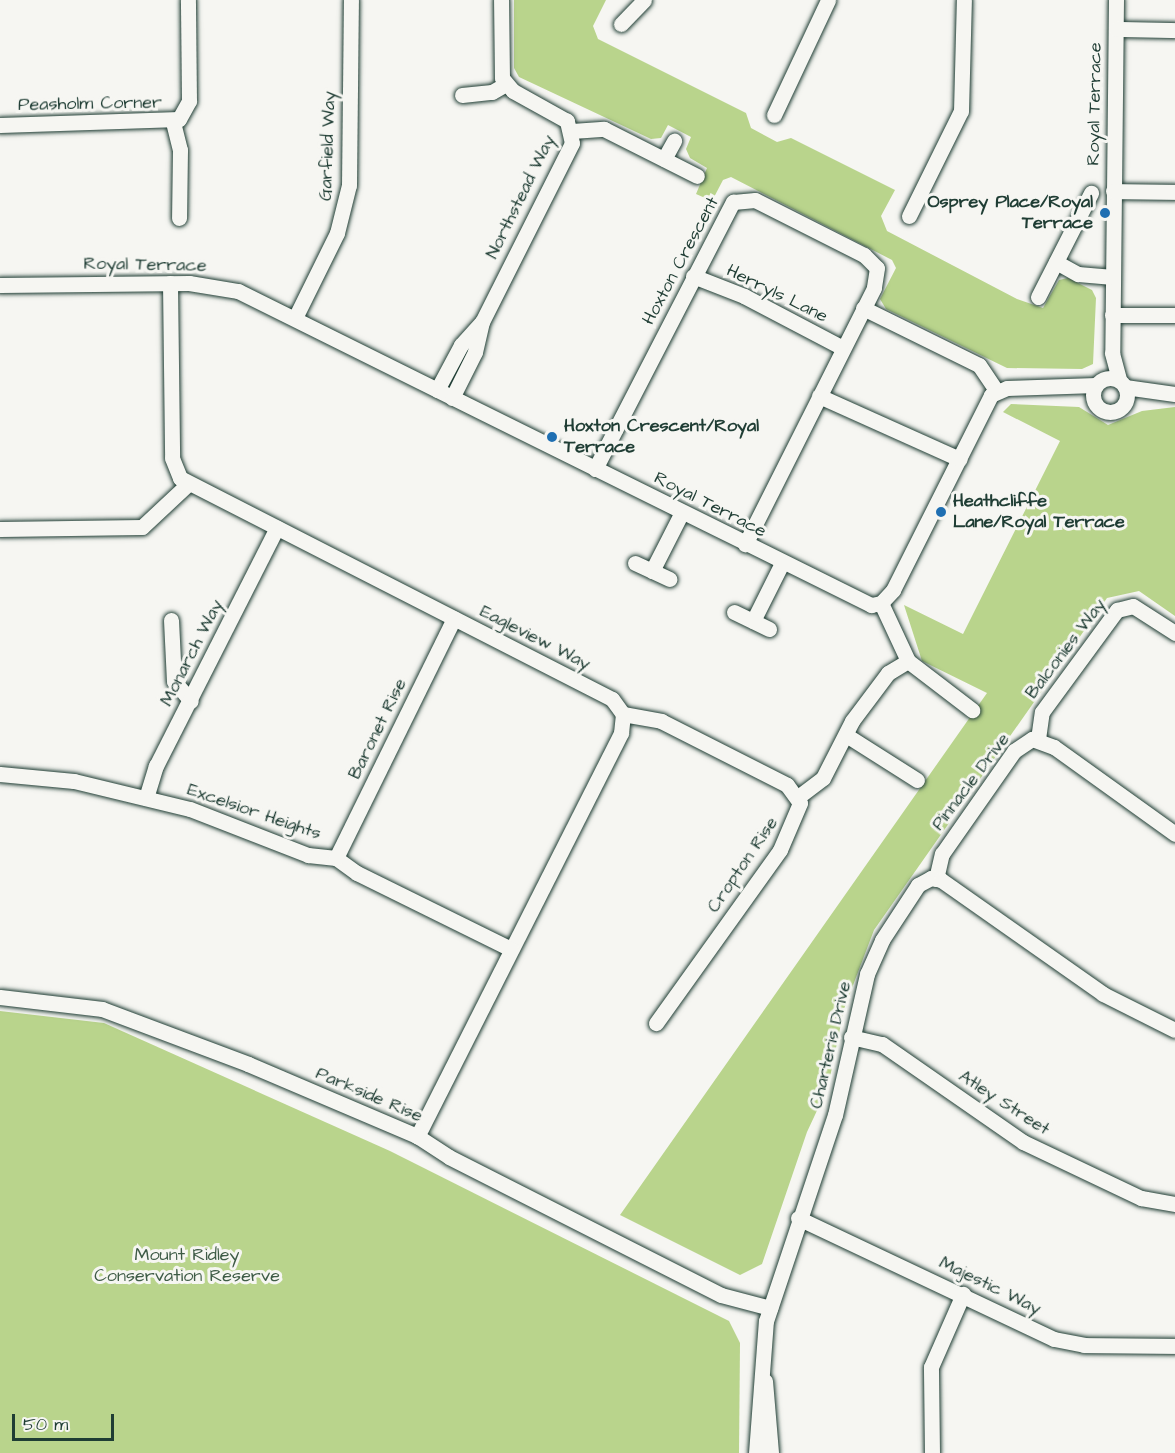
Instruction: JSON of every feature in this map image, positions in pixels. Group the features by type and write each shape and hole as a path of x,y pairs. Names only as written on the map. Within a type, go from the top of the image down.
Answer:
{"street":[{"name":"Garfield Way","path":"295,318 337,233 349,186 351,0"},
{"path":"462,95 492,92 506,84 501,69 501,0"},
{"path":"621,24 644,0"},
{"path":"774,115 828,0"},
{"path":"909,216 961,111 964,0"},
{"name":"Royal Terrace","path":"1116,0 1112,353 1122,384 1124,405"},
{"name":"Peasholm Corner","path":"0,125 173,122 184,115 189,101 190,4"},
{"path":"1116,29 1175,30"},
{"name":"Northstead Way","path":"452,398 475,352 482,322 568,152 573,131 561,116 506,84"},
{"path":"173,122 180,150 178,218"},
{"path":"573,131 604,129 697,176"},
{"path":"664,159 674,141"},
{"path":"1113,191 1175,192"},
{"path":"1038,297 1091,193"},
{"name":"Hoxton Crescent","path":"595,469 727,209 738,199 747,198 871,259 877,279 745,544"},
{"path":"1056,262 1078,274 1113,277"},
{"name":"Herryls Lane","path":"693,276 738,293 843,348"},
{"name":"Royal Terrace","path":"0,285 170,283 238,291 866,604 881,603"},
{"path":"0,529 83,530 142,527 188,484 176,472 172,458 170,283"},
{"path":"863,308 979,365 996,390"},
{"path":"1112,315 1175,315"},
{"name":"Northstead Way","path":"437,390 461,345 482,322"},
{"name":"Royal Terrace","path":"1095,404 1099,382 1112,353"},
{"path":"996,390 1058,388 1099,382 1122,384 1171,394"},
{"path":"1058,388 1109,412 1124,405 1171,394"},
{"path":"972,710 908,661 881,603 996,390"},
{"path":"819,396 959,459"},
{"name":"Eagleview Way","path":"188,484 612,699 623,714"},
{"path":"652,571 682,512"},
{"name":"Monarch Way","path":"146,798 156,766 277,528"},
{"path":"635,562 669,579"},
{"path":"753,621 782,563"},
{"name":"Balconies Way","path":"1038,739 1042,712 1117,610 1133,606 1175,633"},
{"path":"734,612 769,629"},
{"name":"Baronet Rise","path":"336,858 454,618"},
{"path":"171,620 174,681 191,701"},
{"path":"417,1136 621,733 623,714 654,717 787,785 798,797 823,778 846,735 888,673 908,661"},
{"path":"846,735 917,780"},
{"name":"Pinnacle Drive","path":"936,879 942,854 1014,752 1026,741 1038,739 1175,834"},
{"name":"Excelsior Heights","path":"0,774 74,781 190,809 308,855 336,858 357,873 511,949"},
{"name":"Cropton Rise","path":"656,1023 780,850 798,815 798,797"},
{"path":"936,879 1103,994 1175,1030"},
{"name":"Charteris Drive","path":"756,1453 756,1410 764,1375 770,1308 792,1251 798,1218 827,1143 867,974 882,940 918,885 936,879"},
{"name":"Parkside Rise","path":"0,997 102,1009 248,1064 417,1136 449,1157 721,1295 770,1308"},
{"name":"Atley Street","path":"851,1037 895,1052 1023,1142 1141,1198 1175,1204"},
{"name":"Majestic Way","path":"798,1218 1067,1343 1175,1346"},
{"path":"932,1453 931,1367 963,1294"},
{"name":"Charteris Drive","path":"764,1375 771,1410 771,1453"}],"green space":[{"path":"514,0 606,0 593,26 598,39 746,113 751,128 777,142 791,138 895,190 881,216 887,231 1017,299 1043,308 1059,280 1068,278 1092,290 1096,298 1093,364 1082,369 1007,368 886,309 880,299 896,268 892,260 731,177 723,180 712,201 696,194 707,168 690,158 686,149 691,137 668,125 661,138 651,139 519,77 514,68"},
{"path":"1011,404 1079,407 1108,425 1142,411 1175,407 1175,616 1139,591 1107,598 874,930 844,1009 828,1087 807,1132 762,1264 740,1275 620,1215 987,693 922,661 904,605 963,634 1060,441 1003,412"},
{"name":"Mount Ridley Conservation Reserve","path":"0,1011 104,1023 390,1151 729,1321 740,1343 739,1453 0,1453"}],"place":[{"name":"Osprey Place/Royal Terrace","path":"1105,213"},
{"name":"Hoxton Crescent/Royal Terrace","path":"552,437"},
{"name":"Heathcliffe Lane/Royal Terrace","path":"941,512"}]}
